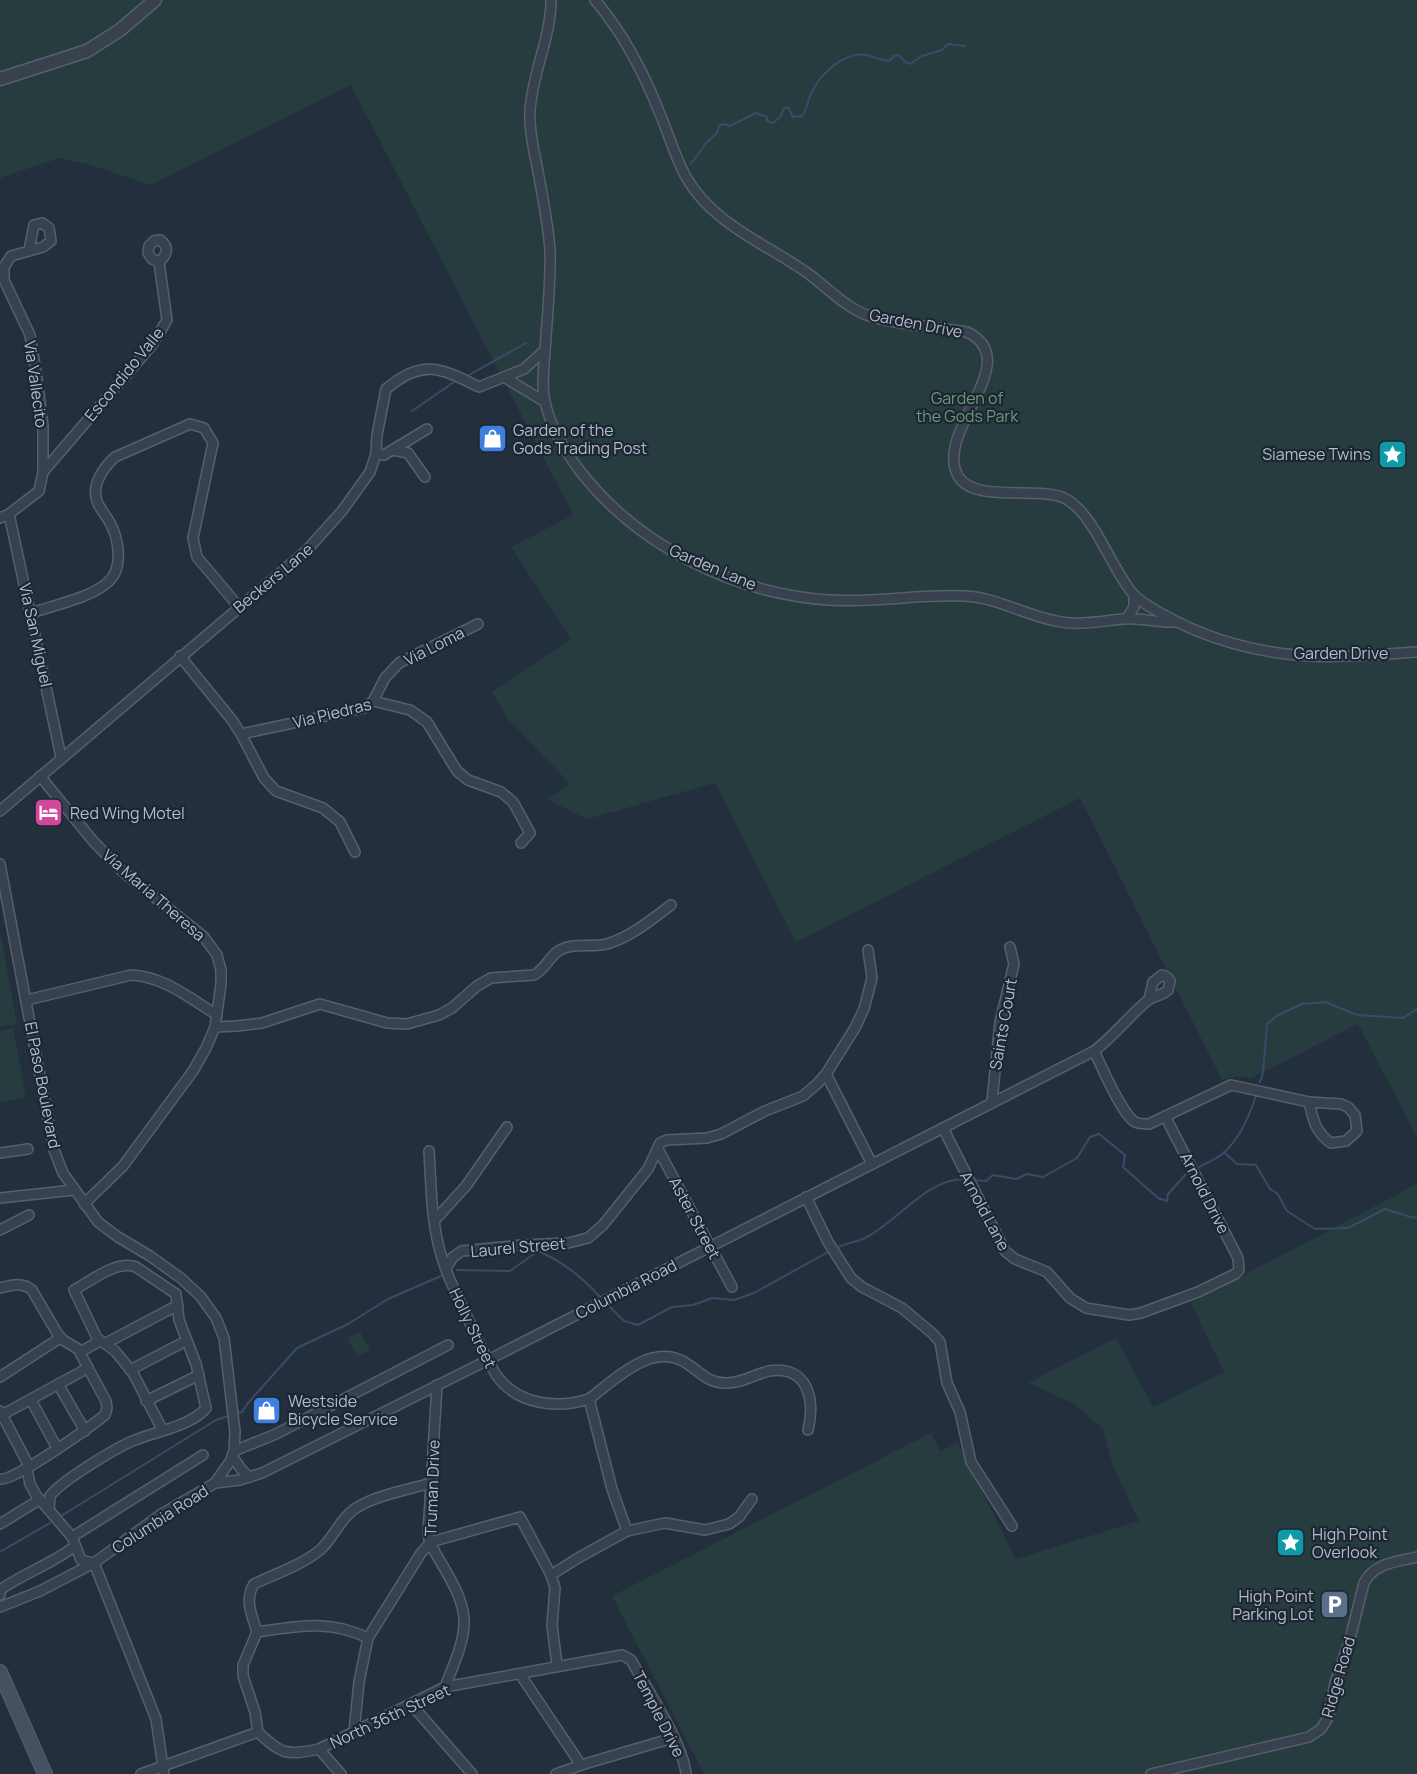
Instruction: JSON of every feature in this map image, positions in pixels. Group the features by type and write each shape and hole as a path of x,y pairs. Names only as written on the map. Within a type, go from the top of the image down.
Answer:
{"main road":[{"path":"0,1672 45,1774"}],"street":[{"path":"0,79 87,51 120,30 155,0"},
{"name":"Garden Lane","path":"551,0 548,30 532,93 530,120 549,246 550,270 542,378 545,402 552,425 563,447 610,506 647,536 682,556 743,582 779,593 828,600 873,601 965,596 987,599 1058,622 1088,623 1126,618 1173,622"},
{"name":"Garden Drive","path":"595,0 635,58 683,170 694,190 716,214 800,268 837,297 866,315 887,321 956,330 975,336 987,354 988,363 987,374 966,414 955,450 955,466 958,476 965,483 985,490 1054,495 1074,504 1090,524 1134,595 1173,622 1210,637 1274,652 1308,656 1417,652"},
{"name":"Via Vallecito","path":"5,516 39,491 43,472 43,426 30,335 4,280 4,267 11,256 29,250"},
{"name":"Escondido Valle","path":"43,472 152,345 167,320 159,262"},
{"name":"Beckers Lane","path":"0,811 308,550 321,536 370,472 376,454 377,435 386,389 401,377 416,370 433,368 460,377 479,387 530,365 545,350"},
{"path":"504,377 545,402"},
{"path":"31,612 80,596 110,581 116,570 118,547 110,523 96,498 99,478 115,457 190,424 204,428 213,443 193,538 197,558 239,607"},
{"path":"376,454 384,455 428,429"},
{"path":"393,450 408,453 425,477"},
{"name":"Via San Miguel","path":"5,516 31,612 61,757"},
{"path":"1126,618 1134,607 1134,595"},
{"name":"Via Loma","path":"373,701 385,678 399,663 477,624"},
{"path":"180,657 222,706 241,734 264,778 276,791 323,808 340,822 355,852"},
{"name":"Via Piedras","path":"241,734 364,708 373,701 410,710 427,722 457,771 468,780 501,792 513,802 530,833 521,843"},
{"name":"Via Maria Theresa","path":"40,776 93,841 123,872 204,937 217,955 220,970 221,984 215,1027 194,1071 123,1166 84,1204"},
{"name":"El Paso Boulevard","path":"0,864 54,1150 63,1173 91,1214 107,1229 182,1279 210,1308 224,1338 234,1420 233,1453"},
{"path":"215,1027 262,1023 320,1004 394,1025 421,1021 452,1008 477,986 491,978 534,975 540,972 551,957 560,950 566,947 594,946 613,942 640,927 671,905"},
{"name":"Saints Court","path":"992,1101 1000,1022 1014,964 1010,947"},
{"path":"658,1149 660,1143 667,1140 707,1138 721,1134 803,1096 826,1074 855,1028 868,999 872,978 868,950"},
{"path":"27,1000 132,975 143,975 163,982 218,1015"},
{"name":"Columbia Road","path":"0,1607 40,1591 94,1563 160,1515 215,1483 262,1473 1094,1051 1149,999"},
{"path":"1094,1051 1123,1108 1134,1121 1141,1124 1149,1124 1231,1085 1310,1102 1334,1103 1348,1107 1355,1115 1357,1131 1346,1141 1331,1143 1324,1138 1313,1122 1310,1102"},
{"path":"826,1074 872,1164"},
{"name":"Arnold Drive","path":"1165,1116 1238,1257 1239,1270"},
{"path":"434,1221 466,1186 507,1127"},
{"name":"Arnold Lane","path":"943,1128 1005,1251 1015,1259 1047,1272 1071,1298 1086,1308 1129,1315 1141,1313 1198,1292 1239,1270"},
{"path":"0,1153 28,1149"},
{"name":"Aster Street","path":"658,1149 732,1287"},
{"name":"Laurel Street","path":"446,1268 453,1257 462,1251 568,1243 588,1238 603,1225 648,1169 658,1149"},
{"name":"Holly Street","path":"429,1151 434,1221 450,1281 499,1378 506,1386 524,1397 546,1404 572,1404 589,1399"},
{"path":"0,1198 74,1190"},
{"path":"806,1197 828,1242 850,1278 902,1308 940,1342 945,1374 960,1412 970,1462 1012,1526"},
{"path":"0,1230 29,1215"},
{"path":"49,1510 50,1496 65,1482 130,1442 163,1431 201,1413 206,1408 198,1375 178,1316 176,1294 136,1267 129,1265 116,1268 74,1290 90,1324 103,1342 115,1351 130,1370 163,1431"},
{"path":"0,1288 22,1284 32,1290 60,1338 80,1352 106,1401 107,1408 105,1415 86,1431 6,1480 0,1479"},
{"path":"80,1352 178,1305"},
{"path":"0,1377 60,1338"},
{"path":"130,1370 186,1341"},
{"path":"215,1483 233,1453 276,1434 448,1346"},
{"path":"627,1531 612,1489 589,1399 633,1366 645,1360 663,1356 680,1359 708,1379 723,1383 768,1372 785,1372 798,1378 809,1390 812,1414 808,1430"},
{"path":"88,1368 1,1414 28,1467 30,1484 39,1500 74,1542 80,1558 94,1563 156,1719 164,1769"},
{"path":"146,1401 198,1375"},
{"path":"58,1384 86,1431"},
{"name":"Truman Drive","path":"437,1385 430,1543 458,1597 464,1616 462,1639 445,1688"},
{"path":"31,1400 57,1448"},
{"path":"233,1453 241,1469 249,1477"},
{"path":"0,1595 0,1590 13,1581 47,1564 74,1542 203,1455"},
{"path":"141,1774 164,1769 258,1732 255,1712 243,1676 243,1665 257,1632 248,1601 249,1592 254,1584 313,1555 328,1542 354,1509 375,1500 431,1484"},
{"path":"551,1575 627,1531 665,1523 705,1530 729,1524 740,1517 752,1499"},
{"path":"0,1524 39,1500"},
{"path":"354,1732 359,1682 368,1638 421,1553 430,1543 520,1517 551,1575 555,1597 552,1625 557,1665"},
{"name":"Ridge Road","path":"1150,1774 1309,1737 1318,1732 1329,1716 1335,1683 1368,1575 1383,1565 1417,1557"},
{"path":"257,1632 315,1624 356,1632 368,1638"},
{"name":"North 36th Street","path":"258,1732 279,1751 298,1752 319,1749 445,1688 557,1665 622,1654 627,1656"},
{"name":"Temple Drive","path":"627,1656 673,1738 682,1756 687,1774"},
{"path":"520,1674 581,1765"},
{"path":"411,1704 472,1774"},
{"path":"556,1774 673,1738"},
{"path":"319,1749 341,1774"}],"green space":[{"name":"Garden of the Gods Park","path":"0,0 1417,0 1417,1137 1358,1024 1251,1078 1239,1076 1222,1080 1080,798 796,942 715,783 587,819 547,799 570,784 508,719 492,692 571,639 511,547 573,515 351,85 151,185 87,164 59,158 0,178"},
{"path":"0,931 17,1024 0,1027"},
{"path":"13,1028 26,1097 0,1102 0,1031"},
{"path":"1417,1184 1417,1774 704,1774 612,1596 931,1433 940,1451 958,1443 1016,1559 1139,1521 1113,1467 1103,1429 1073,1403 1028,1383 1116,1338 1153,1407 1224,1372 1191,1303"},
{"path":"360,1332 370,1350 357,1356 347,1338"}],"waterway":[{"path":"690,164 716,134 719,126 723,124 730,126 756,113 767,117 767,121 773,123 780,117 784,108 788,107 793,117 802,116 820,79 833,66 849,57 866,55 889,61 899,55 910,64 922,56 942,50 948,44 965,46"},
{"path":"469,375 526,343"},
{"path":"412,411 454,382"},
{"path":"1260,1082 1263,1073 1267,1024 1276,1016 1302,1004 1325,1002 1357,1015 1403,1018 1417,1009"},
{"path":"1199,1167 1221,1155 1233,1143 1247,1120 1256,1096"},
{"path":"974,1180 986,1181 993,1175 1016,1179 1027,1174 1043,1177 1077,1158 1090,1137 1099,1134 1125,1155 1123,1167 1158,1198 1167,1201 1168,1194 1187,1173"},
{"path":"1224,1152 1237,1164 1256,1165 1270,1189 1277,1193 1287,1211 1315,1229 1348,1228 1385,1209 1414,1218 1417,1216"},
{"path":"838,1247 877,1231 913,1202 939,1185 952,1180 966,1179"},
{"path":"457,1270 510,1271 538,1251 572,1271 601,1298"},
{"path":"605,1302 624,1321 638,1325 672,1307 693,1305 712,1298 734,1300 754,1293 828,1252"},
{"path":"236,1414 242,1412 297,1348 348,1324 388,1299 441,1276"},
{"path":"61,1516 216,1420 231,1415"},
{"path":"0,1552 50,1523"}],"place":[{"name":"Garden of the Gods Trading Post","path":"492,439"},
{"name":"Siamese Twins","path":"1392,454"},
{"name":"Red Wing Motel","path":"49,813"},
{"name":"Westside Bicycle Service","path":"267,1410"},
{"name":"High Point Overlook","path":"1291,1543"},
{"name":"High Point Parking Lot","path":"1335,1605"}]}
